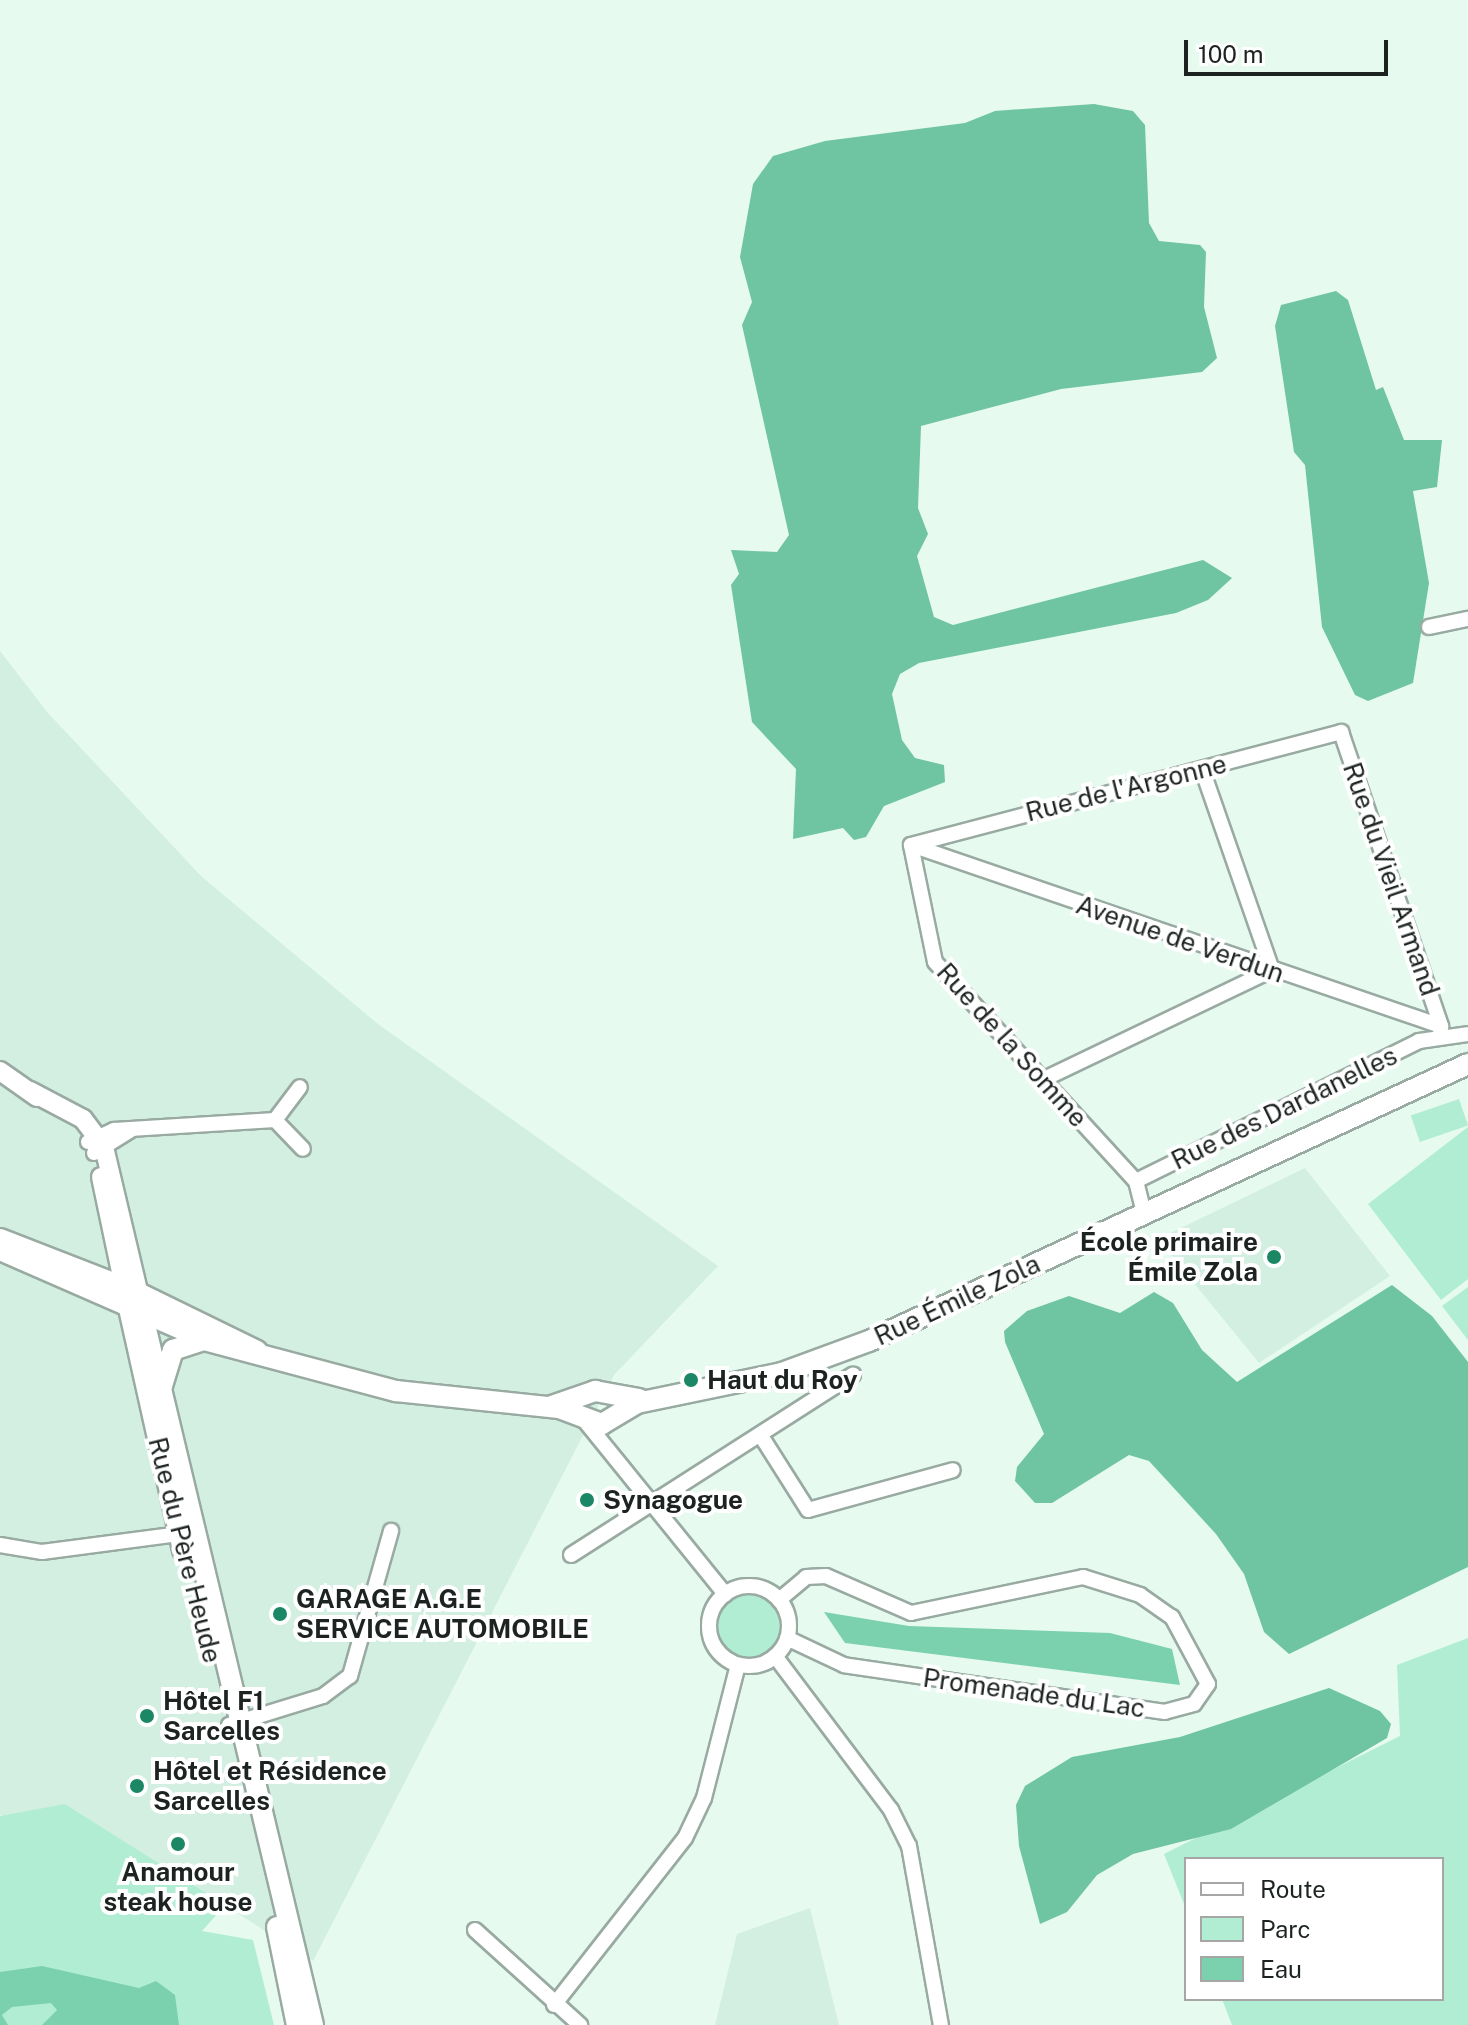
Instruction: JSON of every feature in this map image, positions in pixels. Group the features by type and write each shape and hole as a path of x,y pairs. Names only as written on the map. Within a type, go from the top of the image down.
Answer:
{"main road":[{"name":"Rue Émile Zola","path":"609,1410 828,1358 1145,1216 1468,1064"},
{"path":"139,1304 285,1365"},
{"name":"Rue du Père Heude","path":"139,1304 185,1534 313,2025"},
{"path":"161,1389 171,1351 204,1340 285,1365 423,1396 548,1406 584,1419 609,1410"},
{"name":"Rue du Père Heude","path":"161,1389 185,1534"},
{"path":"548,1406 586,1394"},
{"path":"586,1394 609,1410"},
{"path":"584,1419 586,1394"},
{"name":"Rue du Père Heude","path":"235,1724 297,2025"}],"street":[{"path":"1429,627 1468,619"},
{"name":"Rue de l'Argonne","path":"911,845 1341,732"},
{"name":"Rue du Vieil Armand","path":"1341,732 1441,1031"},
{"path":"1042,1080 1272,970 1202,769"},
{"name":"Avenue de Verdun","path":"911,845 1441,1031"},
{"name":"Rue de la Somme","path":"911,845 935,962 1136,1181"},
{"name":"Rue des Dardanelles","path":"1136,1181 1441,1031 1468,1034"},
{"path":"0,1071 30,1091 96,1145 139,1304"},
{"path":"96,1145 131,1130 275,1120 300,1087"},
{"path":"275,1120 303,1149"},
{"path":"96,1145 113,1236 139,1304"},
{"path":"1136,1181 1145,1216"},
{"path":"81,1268 101,1258 113,1236"},
{"path":"0,1238 81,1268 204,1340"},
{"path":"0,1251 139,1304"},
{"name":"Rue du Père Heude","path":"139,1304 161,1389"},
{"path":"571,1555 763,1439 853,1375"},
{"path":"605,1448 609,1410"},
{"path":"584,1419 650,1506 725,1594"},
{"path":"763,1439 808,1510 953,1470"},
{"path":"235,1724 323,1696 350,1676 391,1531"},
{"path":"0,1545 42,1552 185,1534"},
{"name":"Promenade du Lac","path":"779,1600 806,1577 826,1576 911,1613 1083,1577 1140,1595 1172,1617 1208,1684 1194,1704 1165,1712 844,1665 787,1638"},
{"path":"760,1588 779,1600 787,1638 775,1656 738,1665 717,1651 709,1627 725,1594 760,1588"},
{"path":"775,1656 891,1810 909,1846 941,2025"},
{"path":"554,2005 685,1838 704,1798 738,1665"},
{"path":"475,1930 554,2005 580,2025"}],"shaded area":[{"path":"1094,104 1133,111 1145,125 1149,223 1159,241 1200,245 1206,252 1204,307 1217,358 1202,372 1061,389 921,426 918,508 928,534 917,556 934,617 953,625 1203,560 1232,578 1208,600 1176,613 919,663 900,674 892,694 902,740 915,758 944,765 945,782 884,806 866,837 854,840 843,828 793,839 796,769 752,722 731,585 739,574 731,550 777,552 789,535 742,325 752,302 740,257 753,184 773,156 825,141 965,123 995,111"},
{"path":"1336,291 1348,300 1376,390 1383,387 1404,440 1442,440 1437,487 1413,491 1429,583 1413,683 1368,701 1355,695 1322,627 1305,465 1294,452 1275,326 1281,305"},
{"path":"0,651 48,713 202,877 378,1024 718,1266 614,1375 313,1961 65,1804 14,1819 0,1815"},
{"name":"École primaire Émile Zola","path":"1305,1168 1390,1276 1259,1363 1158,1239"},
{"path":"1392,1285 1432,1316 1468,1362 1468,1567 1289,1654 1264,1632 1244,1574 1216,1534 1149,1461 1129,1455 1052,1503 1035,1503 1015,1481 1017,1467 1044,1434 1005,1342 1004,1331 1027,1311 1069,1296 1120,1313 1154,1292 1173,1303 1202,1350 1237,1382"},
{"path":"1329,1688 1380,1711 1391,1724 1387,1738 1231,1829 1133,1854 1097,1875 1067,1912 1040,1924 1019,1846 1016,1805 1025,1786 1072,1757 1180,1737"},
{"path":"810,1908 839,2025 715,2025 737,1934"}],"green space":[{"path":"1459,1099 1468,1126 1420,1142 1411,1116"},
{"path":"1468,1127 1468,1279 1441,1300 1368,1204"},
{"path":"1468,1287 1468,1340 1442,1306"},
{"path":"741,1594 753,1594 765,1599 775,1609 780,1627 778,1640 765,1655 753,1660 741,1660 729,1655 719,1645 714,1633 714,1621 719,1609 729,1599"},
{"path":"1468,1638 1468,2025 1232,2025 1223,2001 1444,2001 1444,1857 1184,1857 1184,1904 1164,1854 1400,1736 1397,1665"},
{"path":"65,1804 225,1905 202,1931 253,1940 274,2025 0,2025 0,1816"}],"water":[{"path":"824,1612 909,1626 1110,1633 1172,1649 1180,1685 845,1643"},
{"path":"42,1966 139,1988 156,1981 175,1995 179,2025 42,2025 57,2010 51,2003 12,2007 2,2015 8,2025 0,2025 0,1972"}],"place":[{"name":"École primaire Émile Zola","path":"1274,1257"},
{"name":"Haut du Roy","path":"691,1380"},
{"name":"Synagogue","path":"587,1500"},
{"name":"GARAGE A.G.E SERVICE AUTOMOBILE","path":"280,1614"},
{"name":"Hôtel F1 Sarcelles","path":"147,1716"},
{"name":"Hôtel et Résidence Sarcelles","path":"137,1786"},
{"name":"Anamour steak house","path":"178,1844"}]}
